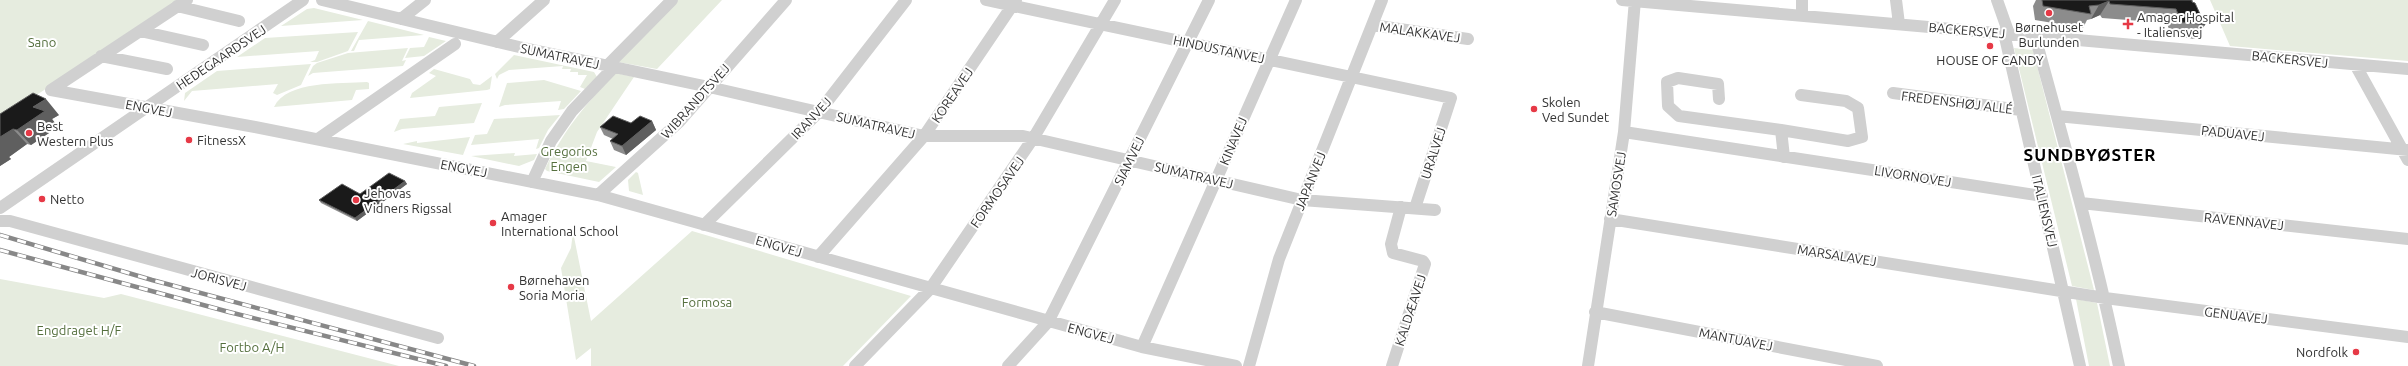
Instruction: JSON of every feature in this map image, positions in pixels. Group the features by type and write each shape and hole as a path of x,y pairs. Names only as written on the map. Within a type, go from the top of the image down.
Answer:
{"street":[{"path":"101,56 187,0"},
{"name":"HEDEGAARDSVEJ","path":"0,208 303,0"},
{"name":"SUMATRAVEJ","path":"322,0 497,42 709,87 924,136 1034,137 1302,200 1435,210"},
{"path":"401,19 426,0"},
{"path":"497,42 544,0"},
{"path":"532,182 551,141 572,111 610,66 672,0"},
{"name":"WIBRANDTSVEJ","path":"598,195 675,126 786,0"},
{"name":"IRANVEJ","path":"704,225 819,112 906,0"},
{"name":"HINDUSTANVEJ","path":"986,0 1014,3 1100,25 1451,98"},
{"name":"FORMOSAVEJ","path":"855,366 930,289 1034,137 1115,0"},
{"name":"SIAMVEJ","path":"1008,366 1048,322 1210,0"},
{"name":"KINAVEJ","path":"1142,348 1268,59 1296,0"},
{"name":"JAPANVEJ","path":"1249,366 1279,259 1382,0"},
{"name":"BACKERSVEJ","path":"1622,0 1740,5 1802,15 2408,70"},
{"path":"1802,0 1802,15"},
{"path":"1896,0 1898,24"},
{"name":"ITALIENSVEJ","path":"1997,0 2006,33 2021,110 2064,291 2080,366"},
{"name":"SAMOSVEJ","path":"1588,366 1595,312 1624,132 1635,1"},
{"name":"KOREAVEJ","path":"818,257 924,136 1014,3"},
{"path":"177,6 239,21"},
{"name":"MALAKKAVEJ","path":"1372,25 1468,39"},
{"path":"140,31 203,45"},
{"path":"2035,36 2105,298 2119,366"},
{"path":"318,139 455,44"},
{"path":"101,56 167,69"},
{"name":"ENGVEJ","path":"101,56 51,90 318,139 598,195 1142,348 1236,366"},
{"path":"2356,66 2406,153"},
{"path":"1719,99 1718,84 1678,78 1667,82 1668,108 1679,116 1848,141 1862,136 1858,108 1846,101 1801,95"},
{"name":"FREDENSHØJ ALLÉ","path":"1893,93 2021,110"},
{"name":"URALVEJ","path":"1415,208 1451,98"},
{"name":"PADUAVEJ","path":"2057,116 2406,153"},
{"path":"1781,130 1784,157"},
{"name":"LIVORNOVEJ","path":"1624,132 2042,196"},
{"name":"RAVENNAVEJ","path":"2081,204 2408,239"},
{"name":"KALDÆAVEJ","path":"1392,366 1425,264 1423,260 1393,253 1391,244 1401,207"},
{"name":"MARSALAVEJ","path":"1610,219 2064,291"},
{"name":"JORISVEJ","path":"0,220 10,221 158,263 438,338"},
{"name":"GENUAVEJ","path":"2064,291 2105,298 2408,337"},
{"name":"MANTUAVEJ","path":"1595,312 1877,366"}],"green space":[{"name":"Sano","path":"0,0 181,0 0,119"},
{"path":"678,0 722,0 657,69 618,62"},
{"path":"2210,0 2408,0 2408,61 2230,46"},
{"path":"314,8 363,20 281,26 307,9"},
{"path":"368,21 424,35 359,40 354,51 351,51"},
{"path":"358,32 348,51 317,62 310,62 315,60 319,51 237,57 265,38"},
{"path":"429,37 446,41 424,56 405,58 410,48 424,47"},
{"path":"408,48 402,61 406,60 403,66 313,73 308,76 313,66 317,63 348,53"},
{"path":"2014,48 2033,50 2094,290 2072,286"},
{"path":"514,55 594,72 597,77 585,89 580,87 587,75 578,75 578,72 570,72 571,69 562,69 563,66 509,70 499,75 497,79 495,74"},
{"path":"311,64 301,85 277,95 273,93 278,84 192,91 184,101 185,93 217,71"},
{"path":"434,69 470,79 473,84 480,85 492,76 490,89 410,98 412,93 436,76 429,73"},
{"name":"Gregorios Engen","path":"616,73 634,77 597,132 586,161 616,167 599,182 547,171 545,169 568,129 594,96"},
{"path":"544,80 581,91 564,109 558,110 561,101 505,105 499,107 507,83"},
{"path":"369,83 369,89 356,90 352,100 274,107 281,98 290,92 302,88 315,85"},
{"path":"482,103 474,123 402,129 394,132 400,119 435,116 439,107"},
{"path":"560,115 548,130 539,148 536,149 539,139 471,145 475,135 487,134 494,119"},
{"path":"470,137 463,155 403,144 417,141 417,143"},
{"path":"515,153 514,156 537,154 534,160 519,166 471,156"},
{"path":"636,172 638,173 643,195 629,191 628,180"},
{"name":"Formosa","path":"692,231 911,296 843,366 591,366 591,348 576,360 561,268 571,248 573,232 591,321"},
{"name":"Engdraget H/F","path":"0,279 104,298 121,294 399,366 0,366"},
{"path":"2076,299 2097,303 2110,366 2089,366"}],"building":[{"path":"2042,0 2192,0 2192,2 2195,3 2205,25 2181,22 2176,9 2110,4 2109,1 2099,5 2089,6 2091,14 2043,6"},
{"path":"33,93 46,99 33,107 45,111 17,130 13,129 0,137 0,114"},
{"path":"613,116 631,123 640,116 652,121 622,146 610,141 618,134 600,127"},
{"name":"Jehovas Vidners Rigssal","path":"389,173 405,181 355,218 319,200 342,184 360,194"}],"railway":[{"path":"0,235 152,280 474,366"},
{"path":"0,250 229,312 446,366"}],"place":[{"name":"Børnehuset Burlunden","path":"2049,13"},
{"name":"Amager Hospital - Italiensvej","path":"2128,24"},
{"name":"HOUSE OF CANDY","path":"1990,46"},
{"name":"Skolen Ved Sundet","path":"1534,109"},
{"name":"Best Western Plus","path":"29,133"},
{"name":"FitnessX","path":"189,140"},
{"name":"Netto","path":"42,199"},
{"name":"Jehovas Vidners Rigssal","path":"356,200"},
{"name":"Amager International School","path":"493,223"},
{"name":"Børnehaven Soria Moria","path":"511,287"},
{"name":"Nordfolk","path":"2356,352"}],"district":[{"name":"SUNDBYØSTER","path":"2090,154"}],"park label":[{"name":"Fortbo A/H","path":"252,347"}]}
